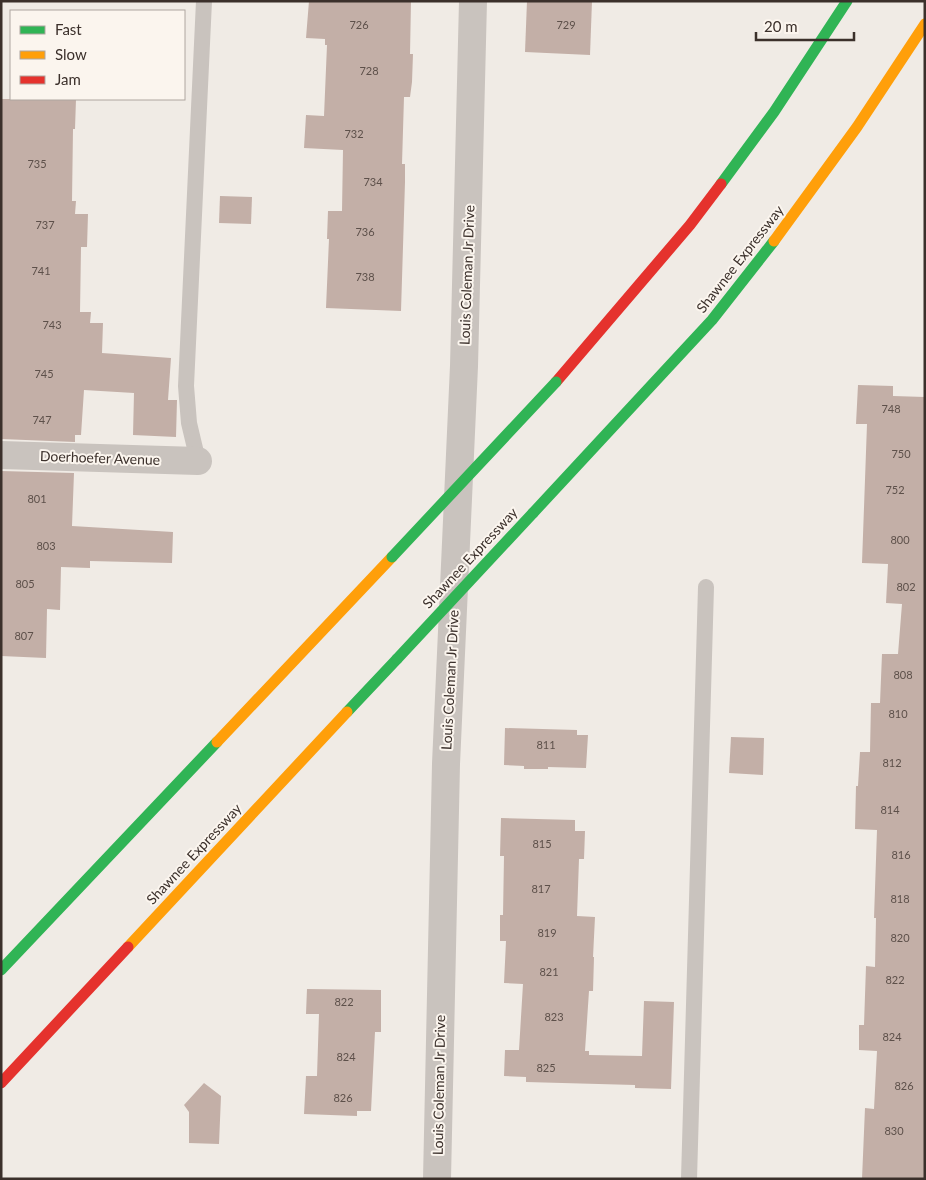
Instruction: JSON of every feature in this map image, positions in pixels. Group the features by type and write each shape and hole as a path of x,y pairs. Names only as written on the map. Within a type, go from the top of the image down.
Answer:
{"highway":[{"path":"1,970 392,558 556,382 690,224 774,112 847,1"},
{"name":"Shawnee Expressway","path":"1,1083 712,320 775,240 857,127 925,24"}],"street":[{"name":"Louis Coleman Jr Drive","path":"437,1179 446,764 464,366 473,1"},
{"name":"Doerhoefer Avenue","path":"1,455 198,461"}],"lane":[{"path":"198,461 189,423 186,386 204,1"},
{"path":"689,1179 706,587"}],"building":[{"path":"309,1 411,1 410,54 413,54 412,82 410,97 404,97 402,164 405,164 405,182 401,311 326,308 329,239 327,239 328,211 342,211 343,150 304,148 306,115 324,116 327,45 325,45 325,39 306,38"},
{"path":"527,1 592,1 590,55 525,52"},
{"path":"1,99 76,100 75,129 73,129 72,201 76,201 75,214 88,214 87,247 81,247 80,312 91,312 90,323 103,323 102,353 171,358 168,400 177,400 176,437 133,435 134,393 84,390 81,435 75,435 75,442 1,439"},
{"path":"220,196 252,197 251,224 219,223"},
{"path":"858,385 893,386 893,396 925,397 925,1179 862,1179 865,1108 874,1109 877,1051 859,1050 859,1025 864,1025 866,966 875,967 876,918 874,918 877,830 855,829 856,786 858,786 860,752 870,752 871,703 880,703 882,654 898,654 902,604 886,603 888,564 862,563 867,424 856,424"},
{"path":"1,471 74,473 72,526 173,532 172,563 90,561 90,568 61,567 60,610 47,609 46,658 1,656"},
{"path":"505,728 577,730 577,735 588,735 586,768 548,767 548,769 524,769 524,766 504,765"},
{"path":"731,737 764,738 763,775 729,773"},
{"path":"501,818 575,820 575,831 585,831 584,859 579,859 577,916 595,917 593,991 589,991 585,1051 589,1051 589,1055 642,1056 644,1001 674,1002 671,1089 635,1088 635,1085 526,1082 526,1077 504,1076 505,1050 519,1050 523,984 504,983 506,941 500,941 500,915 503,915 504,856 500,856"},
{"path":"307,989 381,990 381,1032 375,1032 371,1111 357,1111 357,1116 304,1114 306,1076 317,1076 319,1014 306,1014"},
{"path":"204,1083 221,1096 219,1144 189,1143 189,1112 184,1105"}],"traffic: fast":[{"path":"721,184 774,112 847,1"},
{"path":"533,513 712,320 774,241"},
{"path":"392,557 556,382"},
{"path":"397,659 533,513"},
{"path":"347,712 397,659"},
{"path":"1,970 217,742"}],"traffic: slow":[{"path":"774,241 857,127 925,24"},
{"path":"217,742 392,557"},
{"path":"128,947 347,712"}],"traffic: jam":[{"path":"556,382 690,225 721,184"},
{"path":"1,1083 128,947"}]}
